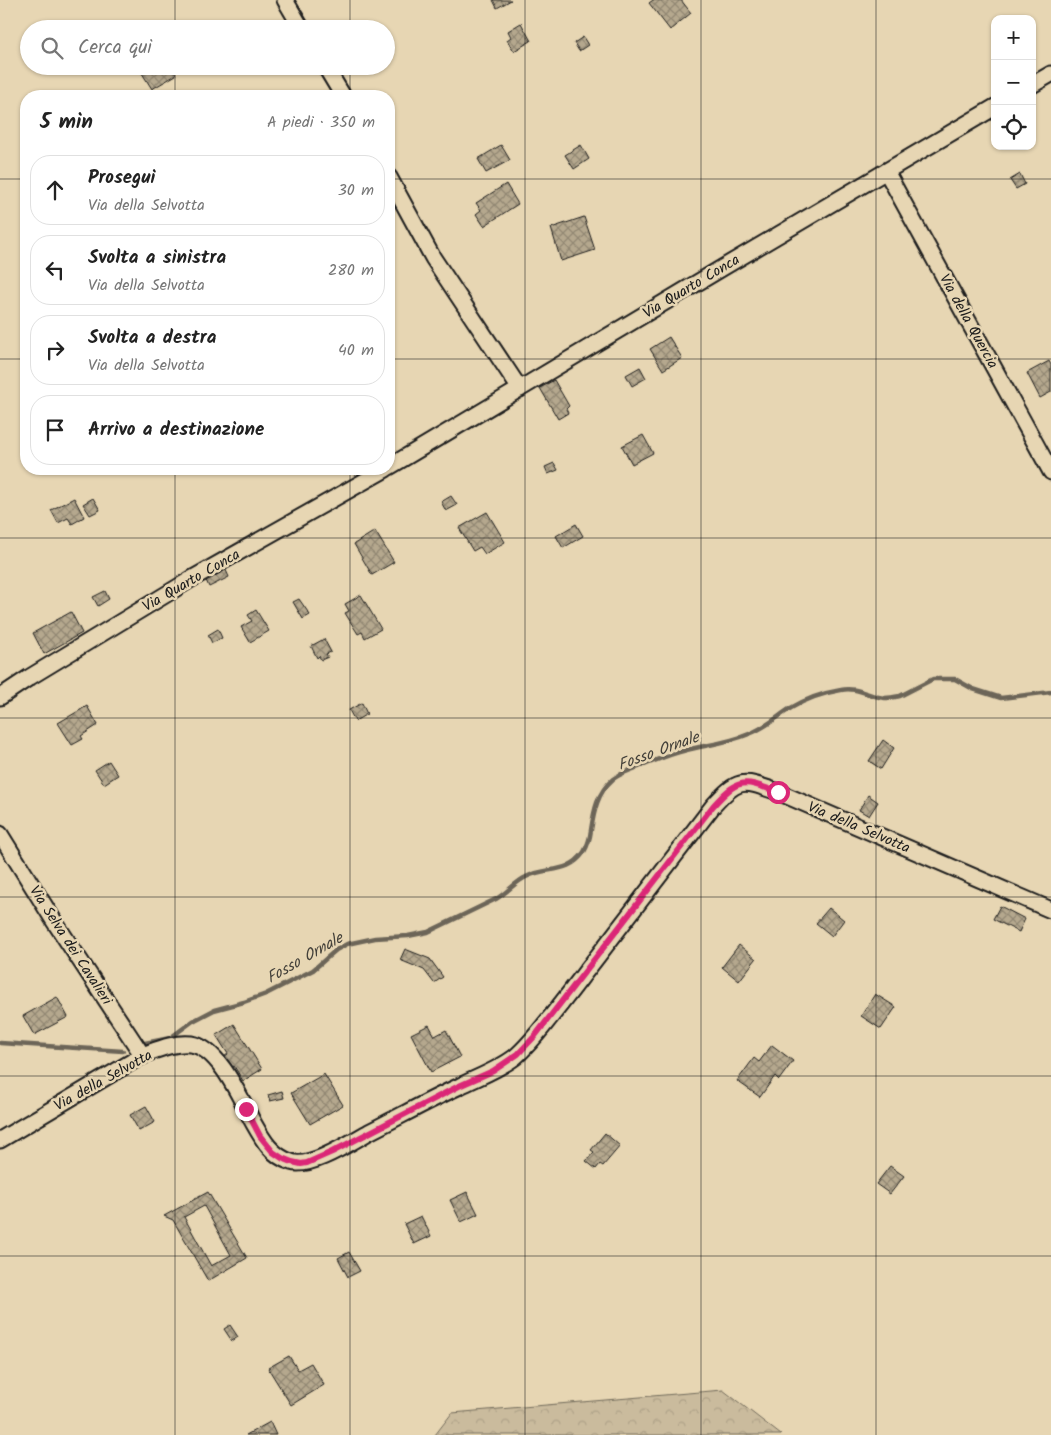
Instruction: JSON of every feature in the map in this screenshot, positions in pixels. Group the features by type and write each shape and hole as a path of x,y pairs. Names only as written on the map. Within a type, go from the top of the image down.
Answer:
{"street":[{"path":"285,0 297,20"},
{"path":"1036,83 1051,74"},
{"path":"330,75 339,90"},
{"name":"Via Quarto Conca","path":"395,463 991,109"},
{"name":"Via della Quercia","path":"886,171 1051,472"},
{"path":"395,188 432,258 520,389"},
{"name":"Via Quarto Conca","path":"0,697 193,578 375,475"},
{"name":"Via della Selvotta","path":"0,1140 143,1056 182,1044 195,1045 205,1049 213,1056 221,1066 260,1136 270,1149 282,1158 295,1163 301,1164 313,1160 459,1086 493,1071 518,1054 567,997 713,806 728,789 740,784 755,784 778,792 1051,910"},
{"name":"Via Selva dei Cavalieri","path":"0,834 143,1056"}],"green space":[{"path":"723,1390 781,1435 435,1435 452,1413"}],"building":[{"path":"493,0 511,0 497,8"},
{"path":"653,0 681,0 691,13 670,30 649,3"},
{"path":"521,23 531,41 514,51 507,40 511,37 508,31"},
{"path":"583,37 588,45 579,51 574,43"},
{"path":"143,75 176,75 152,89"},
{"path":"501,145 510,160 486,173 478,159"},
{"path":"581,145 589,159 574,169 565,155"},
{"path":"1020,174 1025,184 1016,189 1010,180"},
{"path":"506,184 518,204 484,226 476,214 481,210 476,203"},
{"path":"584,217 595,250 561,261 551,228"},
{"path":"669,337 682,358 663,370 650,349"},
{"path":"1049,361 1051,365 1051,392 1040,398 1027,373"},
{"path":"640,367 646,378 632,386 626,375"},
{"path":"554,380 569,406 566,409 568,413 558,419 540,388"},
{"path":"643,435 653,453 632,464 622,446"},
{"path":"554,463 558,470 548,474 545,467"},
{"path":"451,496 457,505 446,511 441,502"},
{"path":"74,498 84,517 72,524 68,518 58,523 51,510"},
{"path":"93,498 100,510 90,515 83,504"},
{"path":"487,512 505,542 485,554 480,547 473,551 459,528"},
{"path":"576,524 583,536 563,548 556,536"},
{"path":"375,531 394,562 372,575 354,544"},
{"path":"225,568 229,577 209,587 205,578"},
{"path":"105,591 109,599 98,606 93,597"},
{"path":"361,595 381,629 365,638 362,632 358,634 345,613 349,611 345,604"},
{"path":"299,599 310,615 303,619 293,602"},
{"path":"256,610 269,631 250,642 241,627 252,621 248,615"},
{"path":"71,612 82,633 44,654 33,633"},
{"path":"218,629 222,638 212,643 208,635"},
{"path":"324,639 331,652 326,654 328,657 321,660 319,656 317,658 311,646"},
{"path":"362,703 367,714 355,721 349,710"},
{"path":"87,706 98,725 81,736 83,739 72,745 58,723"},
{"path":"883,740 894,748 881,769 869,761"},
{"path":"109,761 118,775 104,784 95,770"},
{"path":"868,795 878,802 869,816 859,810"},
{"path":"1000,906 1025,919 1019,932 993,919"},
{"path":"829,908 844,920 832,936 816,923"},
{"path":"739,945 756,959 739,981 722,967"},
{"path":"405,949 430,959 443,977 434,983 424,970 400,960"},
{"path":"875,994 896,1007 881,1029 861,1016"},
{"path":"57,997 68,1017 34,1035 23,1016"},
{"path":"234,1024 262,1069 243,1081 234,1066 228,1070 221,1059 228,1054 216,1035"},
{"path":"429,1025 435,1036 446,1030 460,1057 431,1072 411,1034"},
{"path":"772,1045 793,1061 779,1080 775,1076 760,1097 737,1081 754,1058 759,1062"},
{"path":"324,1074 343,1105 310,1124 291,1093"},
{"path":"282,1091 284,1098 270,1101 268,1095"},
{"path":"146,1106 155,1122 139,1131 130,1115"},
{"path":"605,1133 620,1146 603,1166 600,1164 596,1169 586,1161 594,1152 591,1150"},
{"path":"890,1166 904,1176 890,1194 876,1184"},
{"path":"208,1192 247,1258 208,1281 173,1220 164,1216","holes":["204,1206 231,1255 211,1266 184,1217"]},
{"path":"467,1192 478,1214 461,1222 450,1200"},
{"path":"421,1216 431,1236 414,1244 404,1224"},
{"path":"349,1252 360,1271 348,1277 338,1258"},
{"path":"230,1325 238,1337 232,1341 224,1329"},
{"path":"289,1356 298,1370 311,1363 324,1385 291,1405 268,1368"},
{"path":"270,1422 276,1435 246,1435"}],"waterway":[{"name":"Fosso Ornale","path":"140,1044 170,1038 193,1021 214,1010 266,994 313,970 336,950 347,944 375,938 408,936 428,932 496,899 526,877 571,864 584,852 600,796 613,779 628,771 673,754 733,740 755,732 791,708 809,699 847,689 879,697 894,697 900,696 933,679 955,679 973,689 1001,698 1051,692"},
{"name":"Fosso Ornale","path":"0,1043 123,1051"}],"route":[{"path":"246,1109 260,1136 273,1152 288,1161 301,1164 332,1152 459,1086 502,1066 518,1054 535,1036 567,997 728,789 736,785 749,783 778,792"}]}
